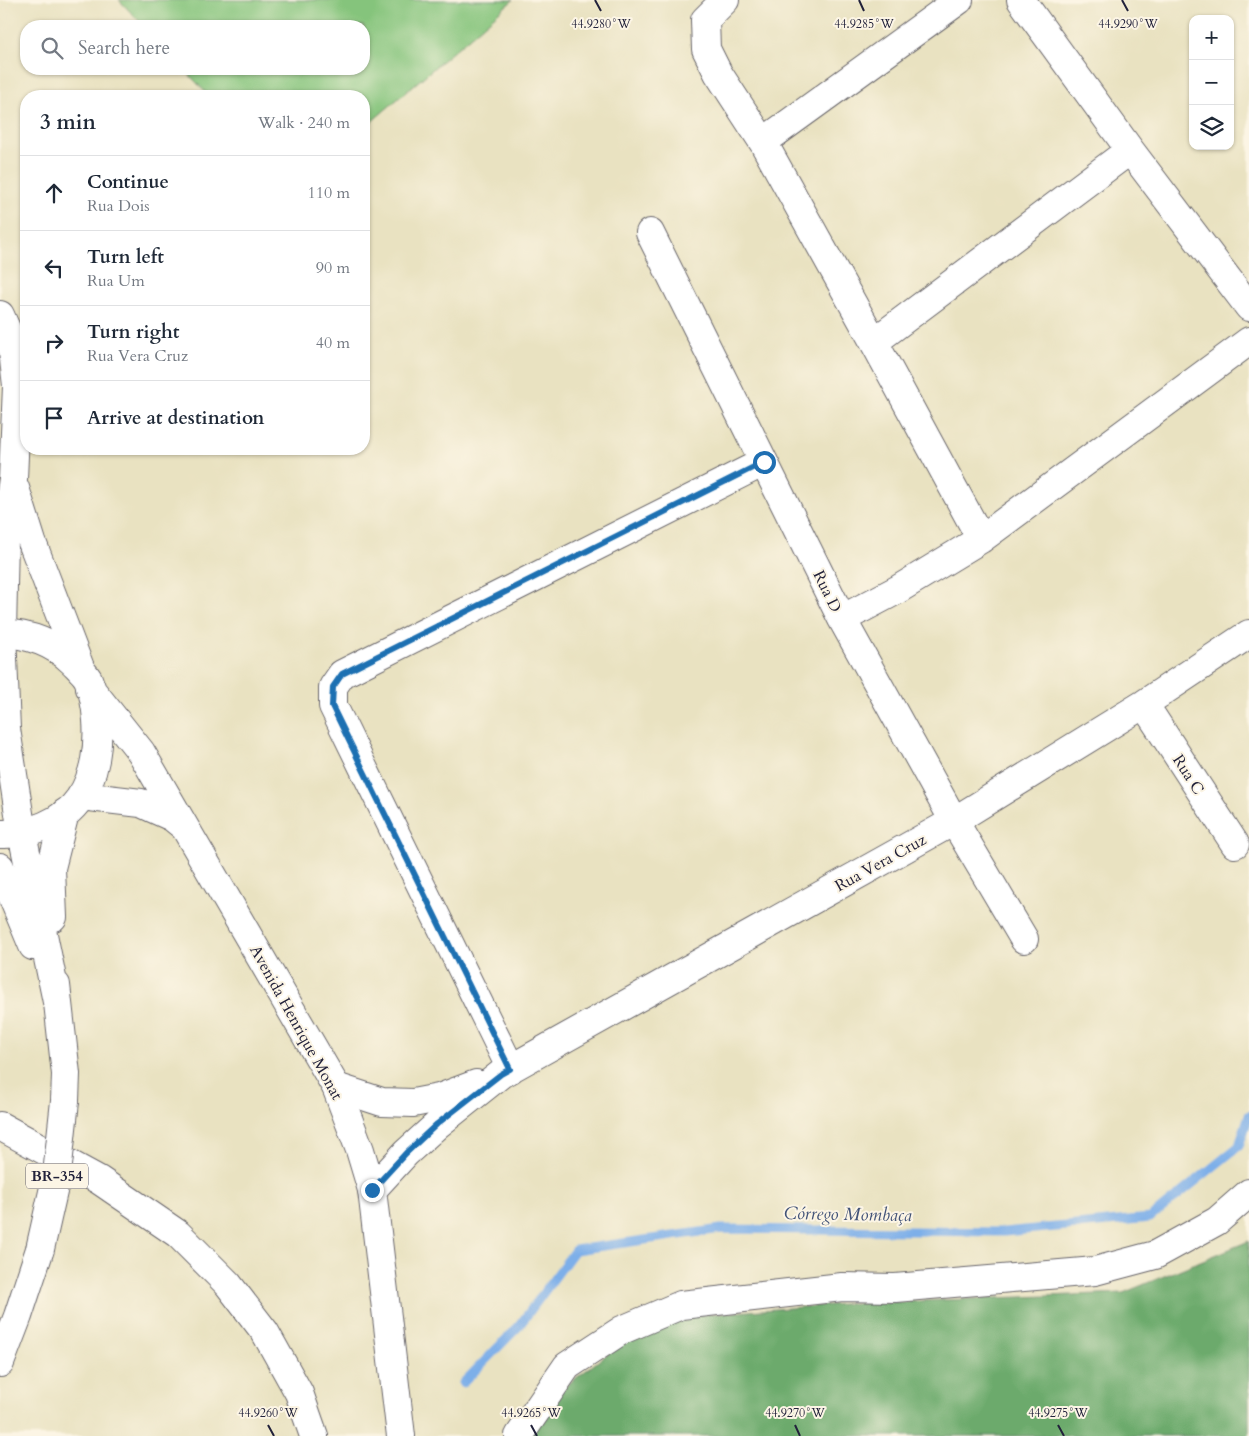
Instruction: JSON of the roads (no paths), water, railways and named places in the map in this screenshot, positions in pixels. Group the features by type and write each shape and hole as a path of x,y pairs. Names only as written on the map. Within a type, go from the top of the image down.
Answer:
{"main road":[{"path":"725,0 705,20 706,50 718,73 763,142 980,539"},
{"path":"763,142 959,0"},
{"path":"1021,0 1130,150 1249,307"},
{"path":"874,342 1130,150"},
{"name":"Rua D","path":"650,233 842,619 954,821 1024,940"},
{"name":"BR-354","path":"0,315 12,342 18,386 6,482 2,542 1,633 11,834 57,1002 66,1074 65,1102 57,1174 40,1249 0,1363"},
{"path":"842,619 897,590 980,539 1249,340"},
{"path":"506,1072 332,706 333,687 342,674 764,462"},
{"path":"6,482 32,542 86,679 96,710 98,732 96,754 90,776 73,805 51,868 57,1002"},
{"path":"1,633 25,635 46,642 65,654 86,679"},
{"name":"Rua Vera Cruz","path":"372,1190 406,1153 437,1124 506,1072 954,821 1144,704 1249,634"},
{"name":"Avenida Henrique Monat","path":"86,679 141,752 336,1087 360,1150 372,1190 401,1436"},
{"name":"Rua C","path":"1144,704 1235,844"},
{"path":"11,834 52,822 73,805 141,803 172,816 186,829"},
{"path":"0,866 57,1002"},
{"name":"Rua Vera Cruz","path":"336,1087 382,1102 412,1103 439,1098 506,1072"},
{"path":"0,1126 100,1180 178,1234 228,1284 266,1332 299,1393 314,1436"},
{"path":"519,1436 567,1366 622,1330 681,1305 842,1287 895,1288 1096,1271 1155,1255 1217,1221 1249,1193"}],"waterway":[{"name":"Córrego Mombaça","path":"463,1383 519,1326 575,1250 721,1229 1004,1232 1150,1218 1239,1146 1249,1115"}]}
